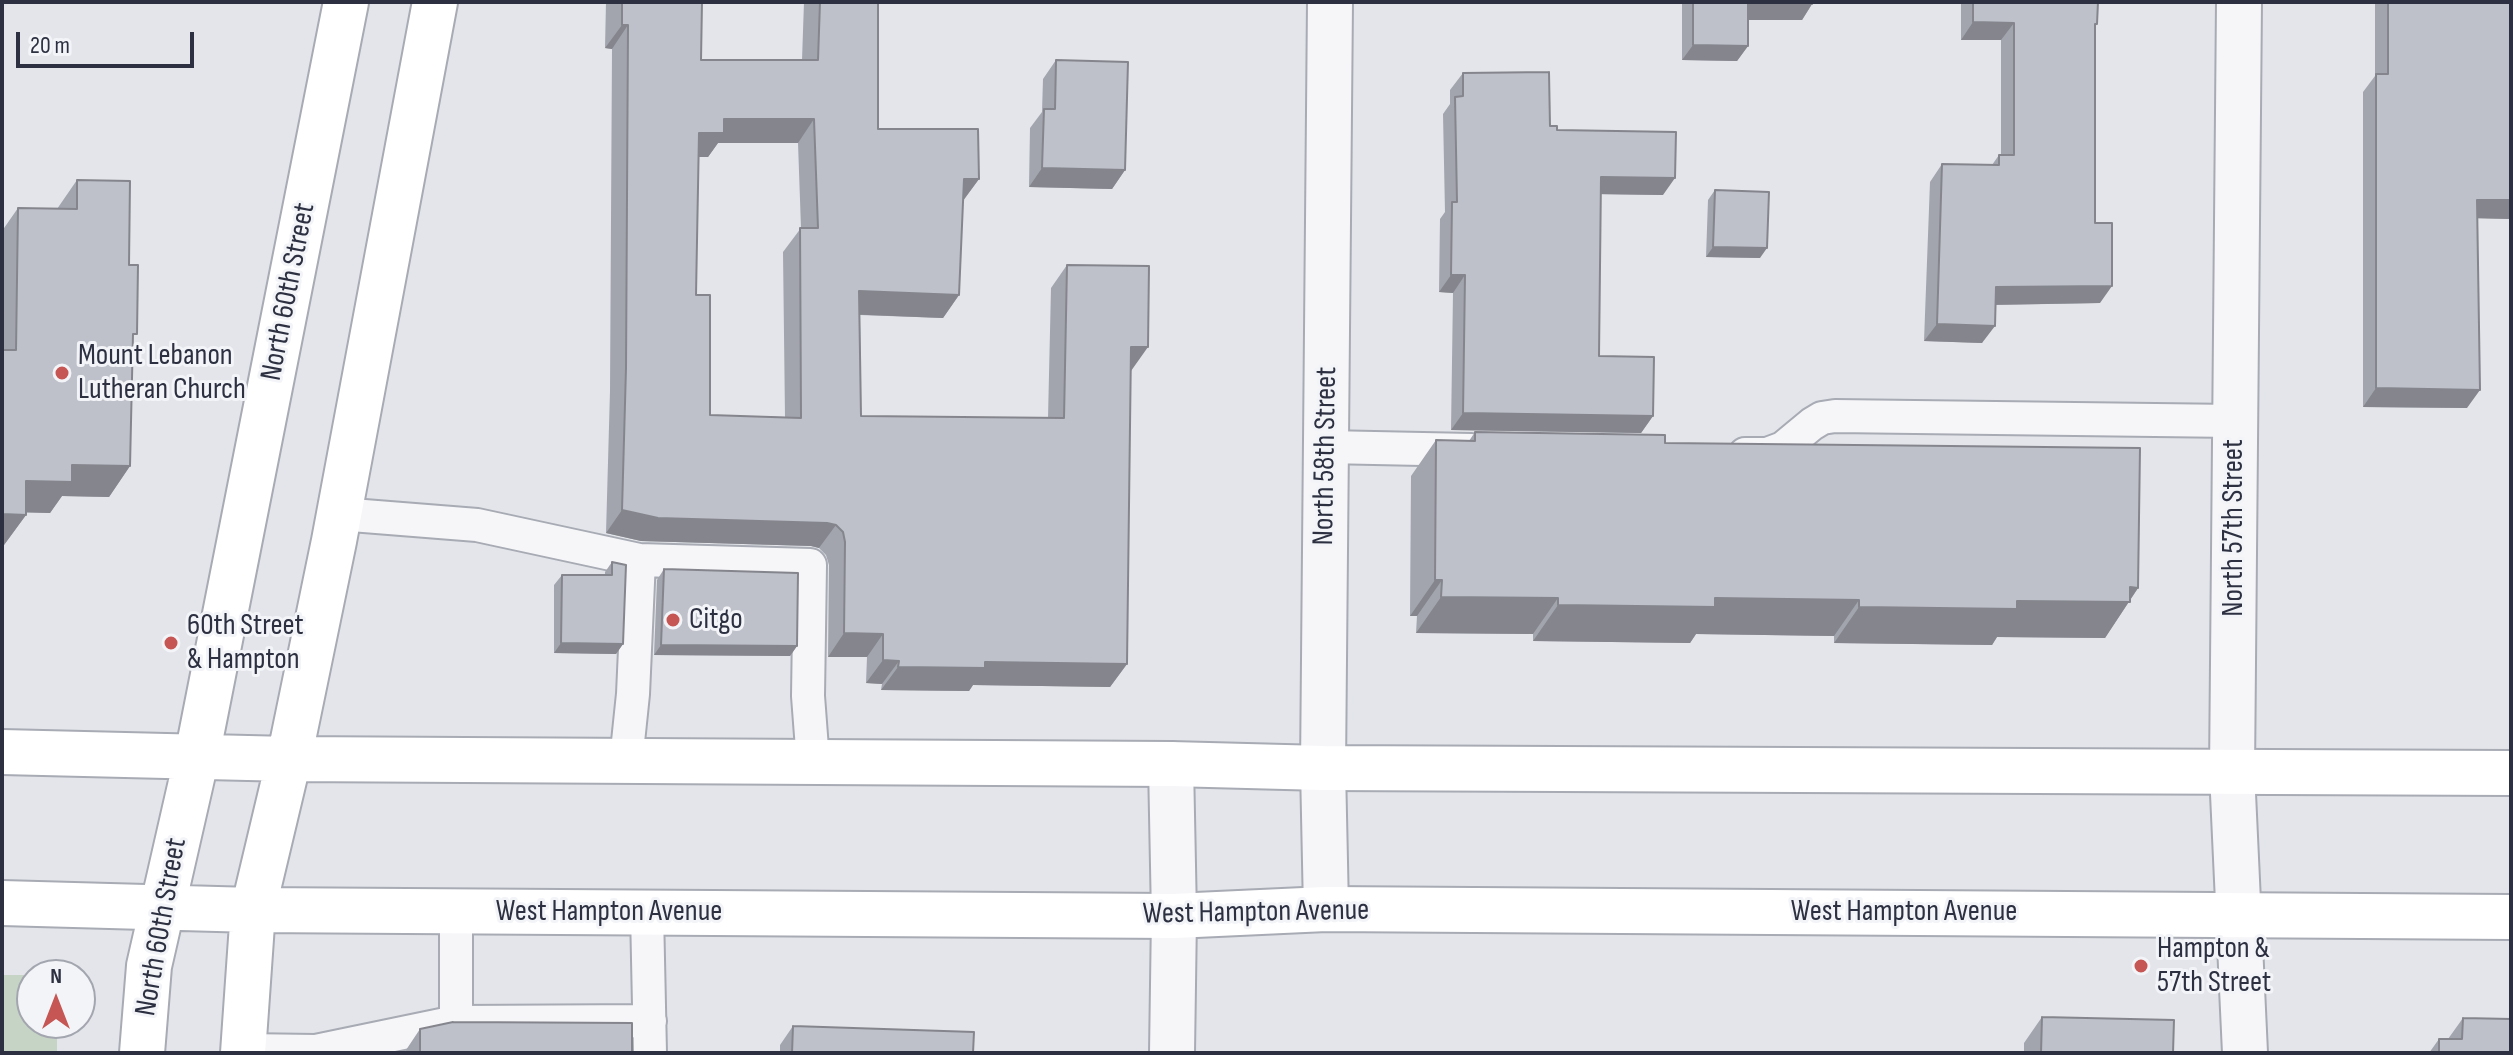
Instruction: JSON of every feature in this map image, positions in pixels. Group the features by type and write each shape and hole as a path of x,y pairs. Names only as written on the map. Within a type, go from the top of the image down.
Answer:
{"main road":[{"name":"North 60th Street","path":"142,1053 149,966 197,756 346,2"},
{"path":"243,1052 253,910 289,759 339,514 435,2"},
{"path":"2,752 289,759 1171,764 1323,768 2511,773"},
{"name":"West Hampton Avenue","path":"2,903 253,910 1174,916 1326,909 2511,917"}],"street":[{"name":"North 58th Street","path":"1326,909 1323,768 1330,2"},
{"name":"North 57th Street","path":"2239,2 2232,772 2245,1053"},
{"path":"1171,764 1174,916 1172,1053"}],"lane":[{"path":"1715,454 1767,454 1783,448 1822,418 1835,416 2235,421"},
{"path":"1326,447 1499,450"},
{"path":"339,514 477,525 639,560 810,565 808,696 813,762"},
{"path":"626,761 633,694 639,560"},
{"path":"456,911 456,1022"},
{"path":"243,1052 376,1046 456,1022 650,1037 647,912"}],"green space":[{"path":"2,975 16,975 16,1039 57,1039 57,1053 2,1053"}],"building":[{"path":"622,2 702,2 701,60 818,60 820,2 878,2 878,129 978,129 979,179 964,179 959,295 859,291 861,416 1064,418 1067,265 1149,266 1148,347 1131,347 1127,664 985,662 985,668 898,667 899,661 883,660 883,634 844,633 845,542 843,532 836,525 658,518 622,510 628,25 622,25","holes":["724,119 814,119 818,228 800,228 801,418 710,415 710,295 696,295 699,133 724,133"]},
{"path":"1693,2 1812,4 1748,4 1748,46 1693,45"},
{"path":"1973,2 2098,2 2095,24 2095,223 2112,223 2112,286 1996,287 1995,326 1937,324 1942,164 1999,165 1999,155 2014,155 2014,23 1973,22"},
{"path":"2388,2 2511,2 2511,200 2477,200 2480,390 2376,388 2376,74 2388,74"},
{"path":"1056,60 1128,62 1125,170 1042,168 1044,109 1055,109"},
{"path":"1549,72 1550,126 1557,126 1557,130 1676,132 1675,178 1601,177 1599,356 1654,357 1653,416 1463,413 1465,275 1451,275 1452,202 1457,202 1455,97 1463,96 1463,73"},
{"name":"Mount Lebanon Lutheran Church","path":"77,180 130,181 129,265 138,265 130,466 72,465 72,482 26,481 26,515 2,514 2,350 16,350 18,208 77,209"},
{"path":"1715,190 1769,192 1767,248 1713,247"},
{"path":"1475,432 1665,435 1665,443 2140,448 2138,588 2130,587 2130,602 2017,601 2017,609 1859,607 1859,600 1715,598 1715,607 1558,605 1558,598 1441,597 1442,580 1435,580 1436,440 1475,441"},
{"path":"612,562 626,565 623,644 561,643 562,575 612,575"},
{"path":"664,569 798,573 797,646 661,645"},
{"path":"2042,1017 2174,1020 2173,1053 2041,1053"},
{"path":"2463,1018 2511,1019 2511,1053 2439,1053 2439,1039 2462,1039"},
{"path":"453,1022 632,1023 632,1053 420,1053 420,1029"},
{"path":"793,1026 974,1032 973,1053 792,1053"}],"place":[{"name":"Mount Lebanon Lutheran Church","path":"62,373"},
{"name":"Citgo","path":"673,620"},
{"name":"60th Street & Hampton","path":"171,643"},
{"name":"Hampton & 57th Street","path":"2141,966"}]}
